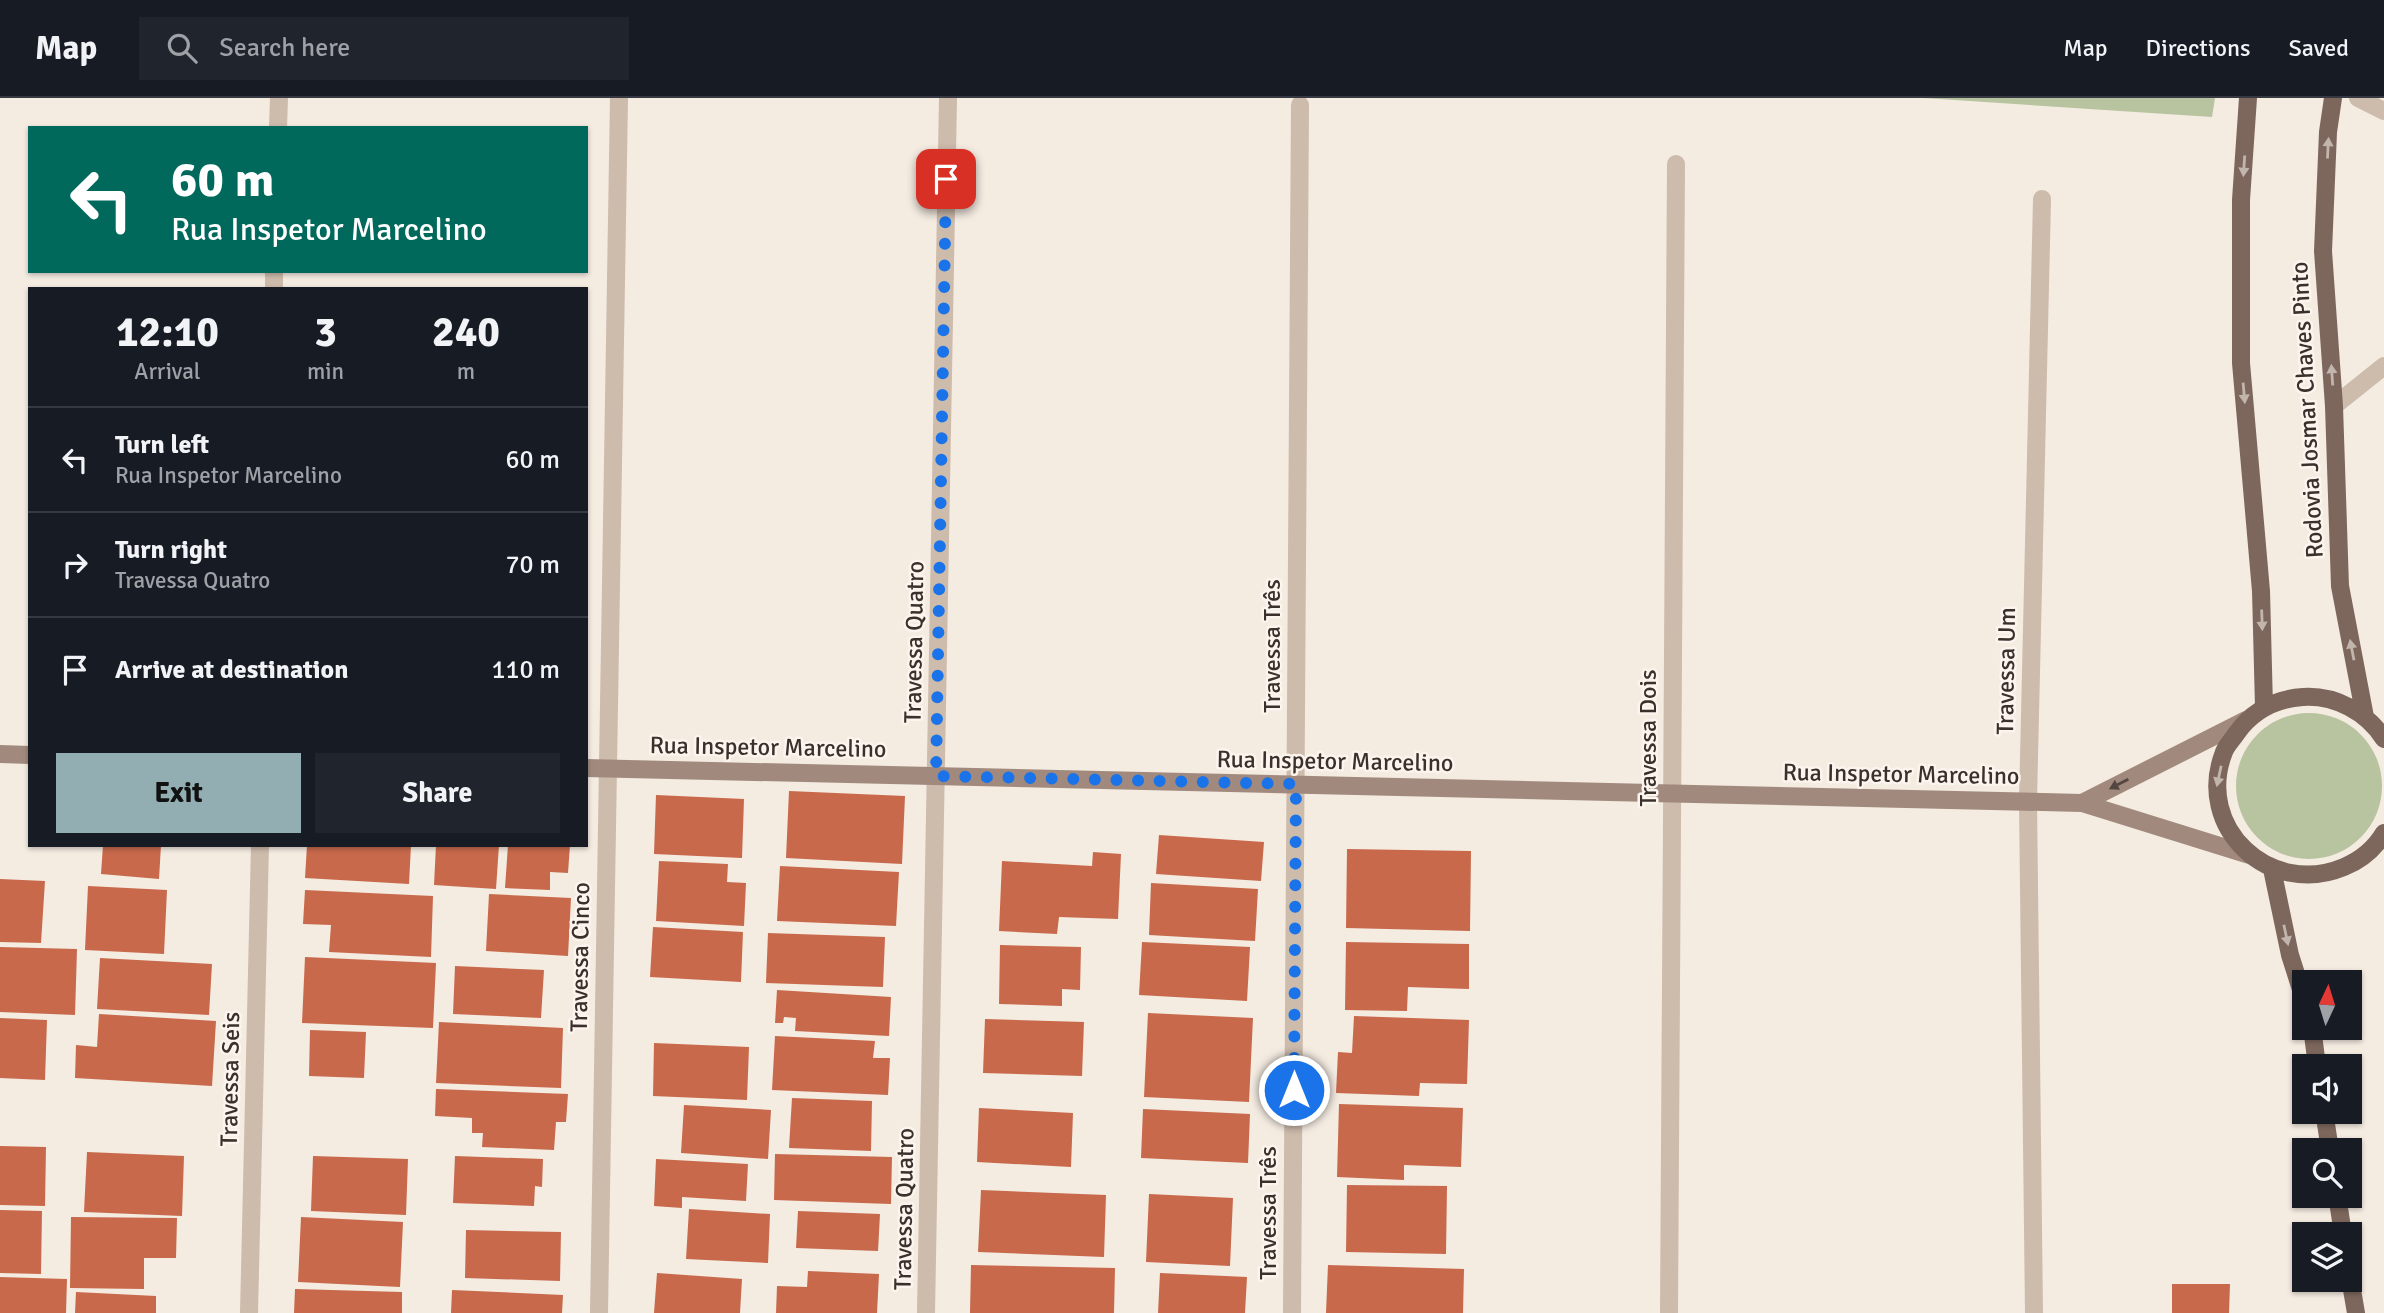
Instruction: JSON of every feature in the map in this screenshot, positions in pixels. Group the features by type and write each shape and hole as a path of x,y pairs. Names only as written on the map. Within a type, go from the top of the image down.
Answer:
{"main road":[{"path":"2248,98 2241,200 2241,363 2261,591 2264,707"},
{"name":"Rodovia Josmar Chaves Pinto","path":"2333,98 2328,132 2323,251 2334,406 2340,586 2365,717"},
{"path":"2384,739 2365,717 2342,703 2316,696 2289,698 2264,707 2246,720 2224,751 2216,788 2225,825 2249,855 2272,869 2291,874 2312,876 2351,864 2368,853 2384,832"},
{"path":"2272,869 2295,970"},
{"path":"2352,1292 2356,1313"}],"street":[{"path":"278,126 279,98"},
{"name":"Travessa Cinco","path":"599,1313 620,98"},
{"name":"Travessa Quatro","path":"926,1313 948,98"},
{"path":"2358,98 2384,111"},
{"name":"Travessa Três","path":"1292,1313 1300,105"},
{"name":"Travessa Dois","path":"1669,1313 1676,164"},
{"name":"Travessa Um","path":"2034,1313 2028,801 2042,199"},
{"path":"2334,406 2384,366"},
{"name":"Rua Inspetor Marcelino","path":"2082,803 2246,720"},
{"path":"0,754 28,755"},
{"name":"Rua Inspetor Marcelino","path":"588,768 2082,803 2249,855"},
{"name":"Travessa Seis","path":"249,1313 260,847"}],"green space":[{"path":"1924,98 2215,98 2212,117"},
{"path":"2309,713 2337,719 2361,734 2376,758 2382,786 2376,814 2361,838 2337,853 2309,859 2281,853 2257,838 2242,814 2236,786 2242,758 2257,734 2281,719"}],"building":[{"path":"789,791 905,796 902,864 786,858"},
{"path":"656,795 744,799 742,858 654,854"},
{"path":"1159,835 1264,842 1261,881 1156,874"},
{"path":"103,847 161,847 159,879 101,874"},
{"path":"307,847 411,847 409,884 305,878"},
{"path":"436,847 499,847 496,889 434,885"},
{"path":"508,847 570,847 568,873 550,872 550,890 505,888"},
{"path":"1347,849 1471,851 1470,931 1346,928"},
{"path":"1093,852 1121,854 1118,919 1059,917 1057,934 999,931 1002,861 1092,866"},
{"path":"659,861 728,864 727,882 746,883 744,926 656,921"},
{"path":"780,866 899,872 896,926 777,921"},
{"path":"0,879 45,881 41,943 0,942"},
{"path":"1151,883 1258,889 1255,941 1149,935"},
{"path":"88,886 167,890 164,954 85,950"},
{"path":"305,890 433,896 431,957 329,952 331,925 303,924"},
{"path":"489,894 571,898 568,956 486,951"},
{"path":"653,927 743,932 741,982 650,977"},
{"path":"768,933 885,937 883,987 766,983"},
{"path":"1142,942 1250,947 1247,1001 1139,995"},
{"path":"1346,942 1469,944 1469,989 1408,987 1407,1011 1345,1010"},
{"path":"1000,945 1081,947 1080,990 1062,989 1062,1006 999,1004"},
{"path":"0,947 77,949 75,1015 0,1012"},
{"path":"305,957 436,963 433,1028 302,1023"},
{"path":"100,958 212,964 209,1015 97,1009"},
{"path":"455,966 544,970 541,1018 453,1014"},
{"path":"777,990 891,997 889,1036 795,1031 796,1018 784,1017 783,1023 775,1023"},
{"path":"1148,1013 1253,1018 1249,1102 1144,1097"},
{"path":"99,1014 216,1021 212,1086 75,1078 76,1045 97,1047"},
{"path":"1354,1016 1469,1020 1467,1084 1420,1083 1419,1096 1336,1093 1338,1052 1352,1053"},
{"path":"0,1018 47,1020 45,1080 0,1078"},
{"path":"985,1019 1084,1022 1082,1076 983,1073"},
{"path":"439,1022 563,1028 561,1088 436,1083"},
{"path":"310,1030 366,1032 364,1078 309,1076"},
{"path":"775,1036 875,1041 873,1058 890,1058 888,1095 772,1090"},
{"path":"654,1043 749,1047 747,1100 653,1096"},
{"path":"436,1089 568,1094 566,1122 556,1122 554,1150 482,1147 483,1133 472,1133 472,1118 435,1116"},
{"path":"792,1098 872,1101 871,1151 789,1148"},
{"path":"1339,1104 1463,1108 1461,1167 1404,1165 1404,1180 1337,1177"},
{"path":"684,1105 771,1110 768,1159 681,1153"},
{"path":"979,1108 1073,1113 1071,1167 977,1162"},
{"path":"1143,1109 1250,1114 1248,1163 1141,1158"},
{"path":"0,1146 46,1147 45,1206 0,1205"},
{"path":"87,1152 184,1156 182,1216 84,1212"},
{"path":"775,1154 892,1157 891,1204 774,1200"},
{"path":"313,1156 408,1159 406,1215 311,1211"},
{"path":"455,1156 543,1159 542,1187 535,1186 534,1206 453,1203"},
{"path":"656,1159 748,1164 746,1201 682,1197 682,1208 654,1206"},
{"path":"1347,1185 1447,1186 1446,1254 1346,1252"},
{"path":"981,1190 1106,1195 1104,1257 978,1252"},
{"path":"1149,1194 1233,1198 1230,1266 1146,1262"},
{"path":"689,1209 770,1214 768,1263 686,1259"},
{"path":"0,1210 42,1211 41,1274 0,1273"},
{"path":"798,1211 880,1214 878,1251 796,1248"},
{"path":"71,1217 177,1218 176,1258 144,1258 144,1289 70,1288"},
{"path":"301,1217 403,1222 400,1287 298,1282"},
{"path":"466,1230 561,1232 560,1281 465,1278"},
{"path":"971,1265 1115,1268 1114,1313 970,1313"},
{"path":"1328,1265 1464,1269 1463,1313 1326,1313"},
{"path":"808,1271 879,1274 877,1313 776,1313 777,1286 807,1287"},
{"path":"657,1273 742,1279 740,1313 654,1313"},
{"path":"1160,1273 1247,1277 1245,1313 1158,1313"},
{"path":"0,1277 67,1279 66,1313 0,1313"},
{"path":"2172,1284 2230,1284 2229,1313 2172,1313"},
{"path":"295,1289 402,1292 402,1313 294,1313"},
{"path":"452,1290 563,1295 562,1313 451,1313"},
{"path":"76,1292 156,1296 156,1313 75,1313"}],"route":[{"path":"946,179 936,776 1296,784 1294,1090"}]}
